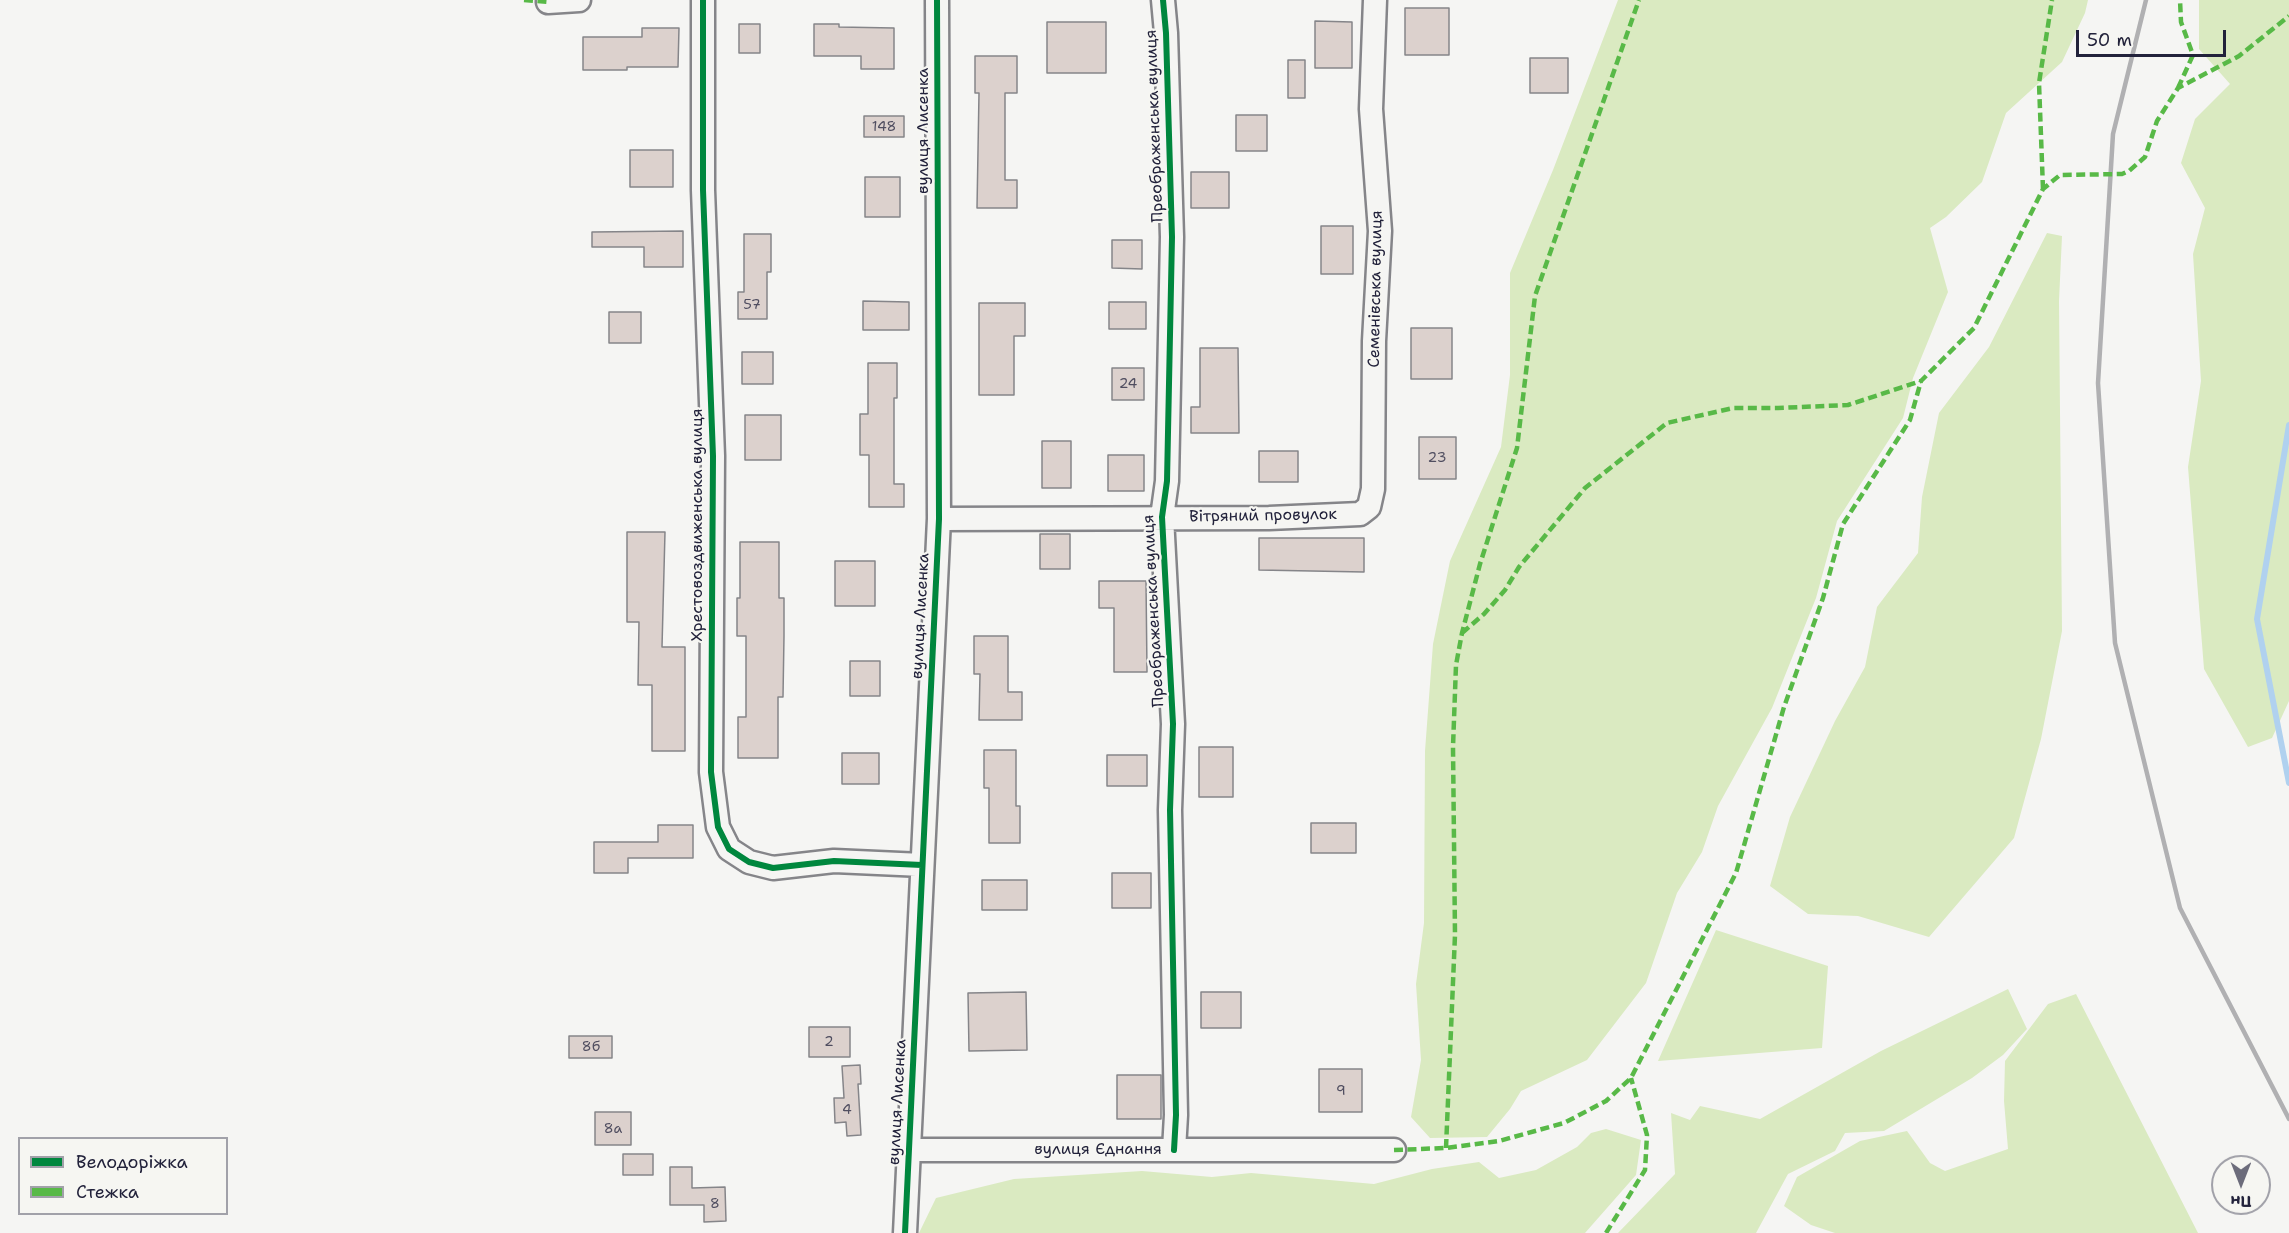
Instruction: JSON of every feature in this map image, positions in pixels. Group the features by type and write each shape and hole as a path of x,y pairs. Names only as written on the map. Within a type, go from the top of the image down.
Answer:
{"street":[{"path":"548,2 579,0"},
{"name":"Хрестовоздвиженська вулиця","path":"703,0 703,190 713,456 711,772 718,827 729,849 749,862 773,868 834,861 922,865"},
{"name":"вулиця Лисенка","path":"905,1233 939,519 937,0"},
{"name":"Преображенська вулиця","path":"1162,0 1166,33 1172,237 1167,481 1162,517 1173,724 1170,810 1176,1115 1174,1150"},
{"name":"Семенівська вулиця","path":"1369,507 1373,489 1374,341 1380,231 1371,109 1375,0"},
{"name":"Вітряний провулок","path":"939,519 1269,518 1360,514 1369,507"},
{"name":"вулиця Єднання","path":"910,1150 1394,1150"}],"green space":[{"path":"1618,0 2088,0 2085,13 2062,62 2006,113 1982,182 1946,217 1930,228 1948,292 1913,378 1903,418 1837,521 1816,598 1772,708 1718,806 1702,852 1677,893 1646,983 1587,1060 1521,1091 1510,1109 1487,1137 1430,1138 1411,1117 1421,1060 1416,984 1424,923 1425,751 1433,644 1450,561 1501,447 1510,375 1510,273 1553,170"},
{"path":"2199,0 2289,0 2289,701 2272,738 2248,747 2204,669 2188,467 2201,381 2193,254 2205,208 2181,163 2195,119 2230,84 2199,49"},
{"path":"2047,233 2062,236 2059,301 2062,631 2041,739 2014,838 1929,937 1858,916 1808,914 1770,886 1790,817 1835,721 1865,667 1877,607 1918,553 1922,497 1939,413 1989,347"},
{"path":"1716,930 1828,966 1822,1048 1658,1061"},
{"path":"2008,989 2027,1029 2003,1055 1972,1078 1884,1131 1845,1133 1835,1151 1788,1174 1756,1233 1618,1233 1675,1174 1671,1113 1690,1120 1700,1106 1760,1119 1881,1051"},
{"path":"2076,994 2198,1233 1835,1233 1811,1225 1784,1206 1797,1177 1860,1141 1907,1131 1930,1163 1945,1171 2008,1149 2004,1101 2005,1061 2048,1004"},
{"path":"1606,1129 1641,1140 1636,1175 1585,1233 919,1233 936,1198 1014,1179 1142,1171 1212,1177 1251,1173 1374,1184 1432,1169 1479,1162 1499,1178 1536,1170 1577,1147 1591,1133"}],"building":[{"path":"1405,8 1449,8 1449,55 1405,55"},
{"path":"1315,21 1352,22 1352,68 1315,68"},
{"path":"1047,22 1106,22 1106,73 1047,73"},
{"path":"739,24 760,24 760,53 739,53"},
{"path":"814,24 894,28 894,69 861,69 861,56 814,56"},
{"path":"642,28 679,28 678,67 583,70 583,37 642,37"},
{"path":"975,56 1017,56 1017,93 1005,93 1005,180 1017,180 1017,208 977,208 979,93 975,93"},
{"path":"1530,58 1568,58 1568,93 1530,93"},
{"path":"1288,60 1305,60 1305,98 1288,98"},
{"path":"1236,115 1267,115 1267,151 1236,151"},
{"path":"864,116 904,116 904,137 864,137"},
{"path":"630,150 673,150 673,187 630,187"},
{"path":"1191,172 1229,172 1229,208 1191,208"},
{"path":"865,177 900,177 900,217 865,217"},
{"path":"1321,226 1353,226 1353,274 1321,274"},
{"path":"683,231 683,267 644,267 644,247 592,247 592,232"},
{"path":"744,234 771,234 771,272 767,272 767,319 738,319 738,292 744,292"},
{"path":"1112,240 1142,240 1142,269 1112,268"},
{"path":"863,301 909,302 909,330 863,330"},
{"path":"1109,302 1146,302 1146,329 1109,329"},
{"path":"979,303 1025,303 1025,336 1014,336 1014,395 979,395"},
{"path":"609,312 641,312 641,343 609,343"},
{"path":"1411,328 1452,328 1452,379 1411,379"},
{"path":"1200,348 1238,348 1239,433 1191,433 1191,407 1200,407"},
{"path":"742,352 773,352 773,384 742,384"},
{"path":"868,363 897,363 897,398 894,398 894,484 904,484 904,507 869,507 869,455 860,455 860,414 868,414"},
{"path":"1112,368 1144,368 1144,400 1112,400"},
{"path":"745,415 781,415 781,460 745,460"},
{"path":"1419,437 1456,437 1456,479 1419,479"},
{"path":"1042,441 1071,441 1071,488 1042,488"},
{"path":"1259,451 1298,451 1298,482 1259,482"},
{"path":"1108,455 1144,455 1144,491 1108,491"},
{"path":"627,532 665,532 662,647 685,647 685,751 652,751 652,685 638,685 639,622 627,622"},
{"path":"1040,534 1070,534 1070,569 1040,569"},
{"path":"1259,538 1364,538 1364,572 1259,570"},
{"path":"740,542 779,542 779,598 784,598 784,636 783,697 778,697 778,758 738,758 738,717 746,717 746,636 737,636"},
{"path":"835,561 875,561 875,606 835,606"},
{"path":"1099,581 1146,581 1147,672 1114,672 1114,608 1099,608"},
{"path":"974,636 1008,636 1008,692 1022,692 1022,720 979,720 980,674 974,674"},
{"path":"850,661 880,661 880,696 850,696"},
{"path":"1199,747 1233,747 1233,797 1199,797"},
{"path":"984,750 1016,750 1016,806 1020,806 1020,843 989,843 989,788 984,788"},
{"path":"842,753 879,753 879,784 842,784"},
{"path":"1107,755 1147,755 1147,786 1107,786"},
{"path":"1311,823 1356,823 1356,853 1311,853"},
{"path":"658,825 693,825 693,858 628,858 628,873 594,873 594,842 658,842"},
{"path":"1112,873 1151,873 1151,908 1112,908"},
{"path":"982,880 1027,880 1027,910 982,910"},
{"path":"1026,992 1027,1050 969,1051 968,993"},
{"path":"1201,992 1241,992 1241,1028 1201,1028"},
{"path":"809,1027 850,1027 850,1057 809,1057"},
{"path":"569,1036 612,1036 612,1058 569,1058"},
{"path":"860,1065 861,1084 858,1084 861,1135 847,1136 846,1122 835,1123 834,1098 844,1098 842,1066"},
{"path":"1319,1069 1362,1069 1362,1112 1319,1112"},
{"path":"1117,1075 1161,1075 1161,1119 1117,1119"},
{"path":"595,1112 631,1112 631,1145 595,1145"},
{"path":"623,1154 653,1154 653,1175 623,1175"},
{"path":"670,1167 692,1167 692,1188 725,1187 726,1221 704,1222 704,1205 670,1205"}],"waterway":[{"path":"2289,425 2257,619 2289,783"}],"railway":[{"path":"2146,0 2113,134 2098,383 2115,643 2180,908 2289,1119"}],"marked path":[{"path":"524,0 548,2"},
{"path":"1446,1148 1455,935 1453,747 1456,665 1480,564 1517,448 1535,296 1639,0"},
{"path":"2043,189 2039,83 2052,0"},
{"path":"2178,88 2193,55 2181,22 2180,0"},
{"path":"1394,1150 1446,1148 1499,1141 1564,1123 1606,1101 1631,1078 1736,873 1784,707 1823,598 1843,524 1910,420 1921,381 1974,328 2043,189 2060,175 2122,174 2129,171 2145,157 2157,121 2178,88 2239,56 2289,16"},
{"path":"1462,633 1484,614 1505,590 1519,567 1585,488 1667,423 1733,408 1848,405 1921,381"},
{"path":"1606,1233 1645,1170 1647,1135 1631,1078"}],"cycle path":[{"path":"703,0 703,190 713,456 711,772 718,827 729,849 749,862 773,868 834,861 922,865"},
{"path":"905,1233 939,519 937,0"},
{"path":"1163,0 1172,237 1167,481 1162,517 1173,724 1170,810 1176,1115 1174,1150"}]}
